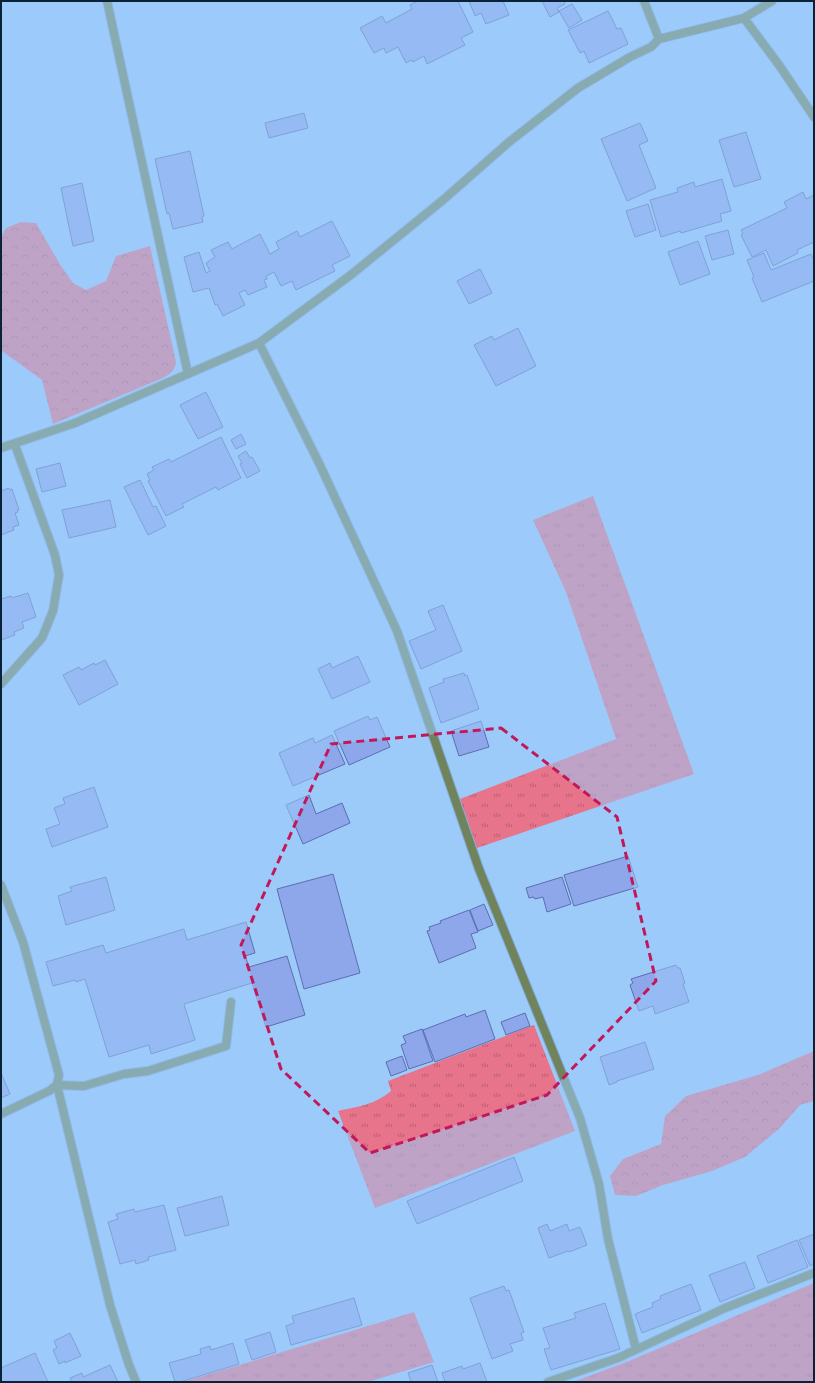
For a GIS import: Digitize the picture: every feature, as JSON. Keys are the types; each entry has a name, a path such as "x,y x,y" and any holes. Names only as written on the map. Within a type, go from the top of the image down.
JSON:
{"street":[{"path":"107,1 188,374"},
{"path":"644,1 659,39"},
{"path":"1,448 75,423 259,343 352,274 443,200 509,142 578,88 630,57 651,47 659,39 744,18 772,1"},
{"path":"744,18 779,65 814,118"},
{"path":"259,343 319,463 397,630 479,869 580,1118 599,1184 608,1239 636,1349"},
{"path":"1,684 42,638 53,610 60,575 55,555 14,444"},
{"path":"1,885 23,942 59,1075 57,1085 110,1305 136,1382"},
{"path":"1,1114 49,1091 57,1085 84,1086 124,1074 148,1071 226,1046 231,1002"},
{"path":"548,1382 618,1358 725,1308 814,1273"}],"highlighted area":[{"path":"501,728 617,817 656,981 547,1095 370,1153 281,1069 241,945 331,744"}],"green space":[{"path":"21,222 36,223 61,266 73,283 86,290 106,281 116,256 150,246 176,362 175,368 172,372 163,378 53,424 42,380 2,351 1,346 1,237 6,228"},
{"path":"593,496 694,774 477,848 460,799 616,739 566,592 533,520"},
{"path":"534,1025 575,1131 375,1208 338,1111 373,1102 385,1096 391,1091 388,1081"},
{"path":"814,1051 814,1101 800,1105 780,1128 745,1157 712,1171 663,1185 636,1196 615,1195 610,1176 623,1159 661,1144 665,1116 686,1096 758,1075"},
{"path":"814,1283 814,1382 573,1382 629,1361"},
{"path":"414,1312 434,1362 368,1382 183,1382"}],"building":[{"path":"418,1 458,1 473,32 461,38 465,45 427,64 424,56 413,62 412,60 406,63 398,47 386,53 384,48 374,53 360,28 382,16 386,23 412,9 410,5"},
{"path":"469,1 503,1 509,15 486,24 481,13 475,16"},
{"path":"542,1 564,1 565,4 557,8 559,12 550,17"},
{"path":"572,4 582,20 569,28 559,11"},
{"path":"608,11 617,29 621,28 628,44 589,63 584,51 580,53 568,30"},
{"path":"304,113 308,128 269,138 265,123"},
{"path":"640,123 648,141 639,145 656,188 627,201 601,139"},
{"path":"746,132 761,179 734,187 719,140"},
{"path":"190,151 204,216 202,217 203,222 173,229 169,213 167,214 155,159"},
{"path":"722,179 731,211 720,214 722,221 681,233 680,231 661,237 650,200 678,192 677,188 694,182 695,187"},
{"path":"82,183 94,241 73,246 61,188"},
{"path":"803,192 806,199 814,195 814,242 797,250 798,253 773,266 766,250 752,257 741,235 743,234 741,230 787,208 784,202"},
{"path":"648,204 656,230 635,237 626,211"},
{"path":"332,221 350,256 332,265 335,271 296,290 292,281 281,286 274,272 266,276 267,279 264,280 267,287 248,295 245,290 239,293 245,305 223,316 217,304 215,305 209,288 193,292 184,257 199,252 206,273 210,271 206,263 215,257 211,250 228,242 232,249 260,234 270,254 279,249 276,242 297,231 300,237"},
{"path":"728,230 734,254 712,260 705,236"},
{"path":"698,241 710,274 680,285 668,252"},
{"path":"764,253 771,270 811,254 814,260 814,281 762,302 752,278 754,277 747,260"},
{"path":"480,269 492,293 469,304 457,281"},
{"path":"518,328 536,366 496,386 474,345 492,336 494,340"},
{"path":"206,392 223,427 198,439 180,405"},
{"path":"241,434 246,444 236,449 231,440"},
{"path":"221,437 241,478 218,490 216,487 182,504 184,507 166,516 148,481 150,480 147,474 154,470 152,467 169,459 171,462"},
{"path":"246,451 250,458 252,457 260,471 247,478 238,456"},
{"path":"60,463 66,486 42,492 36,469"},
{"path":"140,480 153,507 156,506 166,526 148,535 124,487"},
{"path":"9,488 10,490 12,489 19,510 15,513 19,525 13,527 14,530 1,535 1,491"},
{"path":"110,500 116,527 69,538 62,510"},
{"path":"28,593 36,617 22,622 24,628 14,632 15,635 1,640 1,599 11,596 12,598"},
{"path":"443,605 462,651 421,669 409,641 436,630 428,611"},
{"path":"358,656 370,682 332,699 318,669 330,663 332,668"},
{"path":"105,660 118,684 79,705 63,675 79,667 81,670 94,663 95,665"},
{"path":"464,673 465,676 467,675 479,709 441,723 429,688 444,682 443,679"},
{"path":"368,716 370,720 377,717 390,747 349,765 334,731"},
{"path":"481,721 489,747 459,756 451,731"},
{"path":"332,735 345,764 293,786 279,753 313,738 315,743"},
{"path":"94,787 108,827 52,847 46,829 60,824 54,808 65,804 63,798"},
{"path":"309,795 316,814 342,803 350,823 303,844 286,805"},
{"path":"628,856 638,887 574,906 564,875"},
{"path":"333,874 360,973 304,989 277,889"},
{"path":"106,877 115,910 66,925 58,896 72,891 70,887"},
{"path":"562,877 571,904 547,912 543,897 535,899 534,897 529,898 526,888"},
{"path":"484,904 493,925 478,931 470,910"},
{"path":"469,910 478,932 471,934 476,948 439,963 427,931 430,930 429,927 441,923 440,921"},
{"path":"246,922 255,953 245,956 249,967 287,956 305,1015 266,1027 252,983 184,1004 195,1040 151,1054 149,1045 109,1057 85,979 53,986 46,962 103,945 106,953 184,929 187,940"},
{"path":"676,965 680,968 689,1002 655,1014 653,1006 639,1011 630,985 633,983 631,979"},
{"path":"485,1010 495,1039 435,1062 423,1030 465,1014 466,1017"},
{"path":"525,1013 530,1026 506,1035 501,1022"},
{"path":"422,1029 433,1061 409,1069 401,1045 406,1043 403,1036"},
{"path":"645,1042 654,1069 609,1085 600,1057"},
{"path":"402,1056 407,1070 391,1076 386,1062"},
{"path":"1,1073 10,1094 1,1098"},
{"path":"514,1157 523,1181 417,1224 407,1201"},
{"path":"222,1196 229,1225 185,1236 177,1208"},
{"path":"164,1205 176,1250 148,1257 149,1260 136,1264 135,1260 120,1264 108,1222 118,1219 116,1214 134,1209 135,1212"},
{"path":"547,1224 550,1231 567,1224 569,1231 580,1227 587,1245 549,1258 538,1228"},
{"path":"814,1234 814,1264 810,1266 799,1240"},
{"path":"797,1240 808,1267 768,1283 757,1256"},
{"path":"745,1262 755,1288 720,1302 709,1275"},
{"path":"691,1284 701,1310 642,1333 635,1314 653,1307 652,1303 661,1299 660,1296"},
{"path":"504,1286 506,1291 509,1290 524,1332 521,1333 523,1340 510,1344 513,1351 492,1359 470,1298"},
{"path":"354,1298 362,1325 291,1345 286,1326 294,1323 292,1316"},
{"path":"605,1303 620,1349 551,1370 544,1349 550,1348 543,1328 576,1318 574,1313"},
{"path":"270,1332 276,1352 252,1360 245,1340"},
{"path":"70,1333 81,1356 59,1364 53,1350 57,1348 54,1341"},
{"path":"233,1343 239,1364 180,1382 175,1382 169,1363 201,1354 200,1349 210,1346 211,1350"},
{"path":"35,1353 48,1382 1,1382 1,1368"},
{"path":"480,1363 487,1382 445,1382 442,1373 462,1366 463,1369"},
{"path":"110,1365 118,1382 72,1382 70,1378 82,1373 83,1377"},
{"path":"432,1365 438,1382 411,1382 408,1373"}]}
